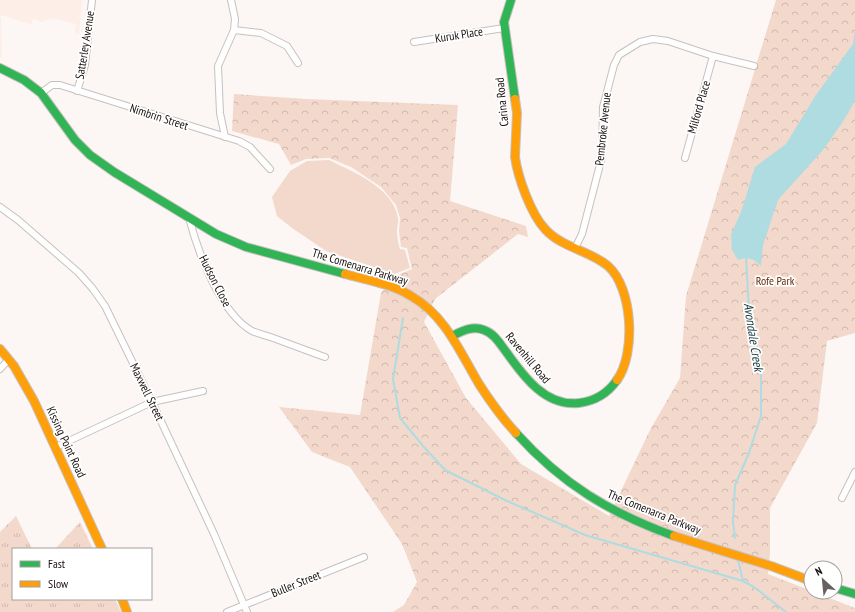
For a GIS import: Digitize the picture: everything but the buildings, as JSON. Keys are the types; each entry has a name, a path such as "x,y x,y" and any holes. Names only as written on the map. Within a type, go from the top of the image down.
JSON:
{"main road":[{"name":"Carina Road","path":"511,0 504,22 504,28 517,113 514,157 522,181 540,222"},
{"name":"The Comenarra Parkway","path":"0,68 20,77 41,93 75,140 90,155 114,172 216,234 246,247 382,284 407,293 419,300 434,312 452,336 489,399 527,445 575,488 597,502 633,519 678,537 803,577"},
{"name":"Ravenhill Road","path":"452,336 465,329 471,328 478,328 489,332 495,337 539,391 549,398 559,401 582,403 592,400 602,395 618,380 624,369 628,352 629,335 627,305 620,283 603,262 554,237 540,222"},
{"name":"Kissing Point Road","path":"0,349 9,359 34,401 102,548"},
{"path":"843,590 855,594"},
{"path":"122,600 127,612"}],"street":[{"name":"Satterley Avenue","path":"77,91 84,65 92,0"},
{"path":"225,137 220,114 218,66 234,30 235,19 231,0"},
{"name":"Kuruk Place","path":"414,42 504,28"},
{"path":"234,30 261,33 281,42 287,46 298,63"},
{"name":"Pembroke Avenue","path":"575,248 582,234 602,157 603,108 614,65 619,55 640,42 653,40 668,41 713,56 754,66"},
{"name":"Milford Place","path":"686,158 689,141 713,56"},
{"name":"Nimbrin Street","path":"41,93 48,86 56,84 239,141 250,147 270,169"},
{"name":"Maxwell Street","path":"1,209 18,220 79,273 105,306 214,534 247,612"},
{"name":"Hudson Close","path":"189,218 194,238 216,289 230,312 241,323 253,331 325,357"},
{"path":"0,369 9,359"},
{"path":"56,447 152,402 202,391"},
{"path":"842,498 855,472"},
{"name":"Buller Street","path":"228,612 364,557"}],"shaded area":[{"path":"0,0 82,0 79,34 75,33 76,24 53,18 41,22 33,19 32,25 1,15 2,58 0,57"}],"green space":[{"name":"Rofe Park","path":"776,0 855,0 855,333 827,341 817,423 770,508 770,554 768,574 803,588 803,600 835,600 855,608 855,612 393,612 404,605 417,582 402,544 350,467 312,452 279,407 360,415 381,293 393,277 412,269 407,248 401,247 399,232 400,218 396,205 381,187 351,167 329,158 306,159 291,165 279,144 232,131 234,94 306,99 458,105 450,201 526,226 528,237 518,234 435,299 424,322 466,398 521,464 609,516 650,430 680,378 686,296"},
{"path":"329,160 371,182 380,189 395,207 398,218 397,232 399,247 400,249 405,250 410,268 392,275 383,270 326,251 277,216 272,197 290,171 307,161"},
{"path":"16,516 32,548 12,548 12,600 115,600 121,612 0,612 0,532"},
{"path":"80,522 93,548 56,548"}],"water":[{"path":"855,29 855,101 823,150 778,200 763,245 761,266 751,259 745,258 738,260 732,250 731,235 742,209 755,167 786,144 816,95 853,44"}],"waterway":[{"name":"Avondale Creek","path":"735,538 733,522 735,485 749,453 761,416 761,368 749,312 746,257"},
{"path":"403,318 393,379 400,418 445,470 505,500 585,535 743,581"},
{"name":"Avondale Creek","path":"738,560 743,581 754,587 786,612"}],"traffic: fast":[{"path":"511,0 504,22 515,99"},
{"path":"0,68 24,80 41,93 75,140 90,155 114,172 216,234 246,247 345,274"},
{"path":"452,336 472,328 488,332 497,340 521,372 537,388 546,395 567,403 585,402 601,396 617,380"},
{"path":"516,433 551,467 588,495 608,507 674,536"},
{"path":"843,590 855,594"}],"traffic: slow":[{"path":"515,99 517,113 515,157 522,185 535,214 545,229 559,241 593,256 608,266 616,276 623,289 627,305 629,338 623,369 617,380"},
{"path":"345,274 396,288 423,304 433,313 451,335 487,397 516,433"},
{"path":"0,349 14,366 34,401 102,548"},
{"path":"674,536 771,566 803,578"},
{"path":"122,600 127,612"}]}
